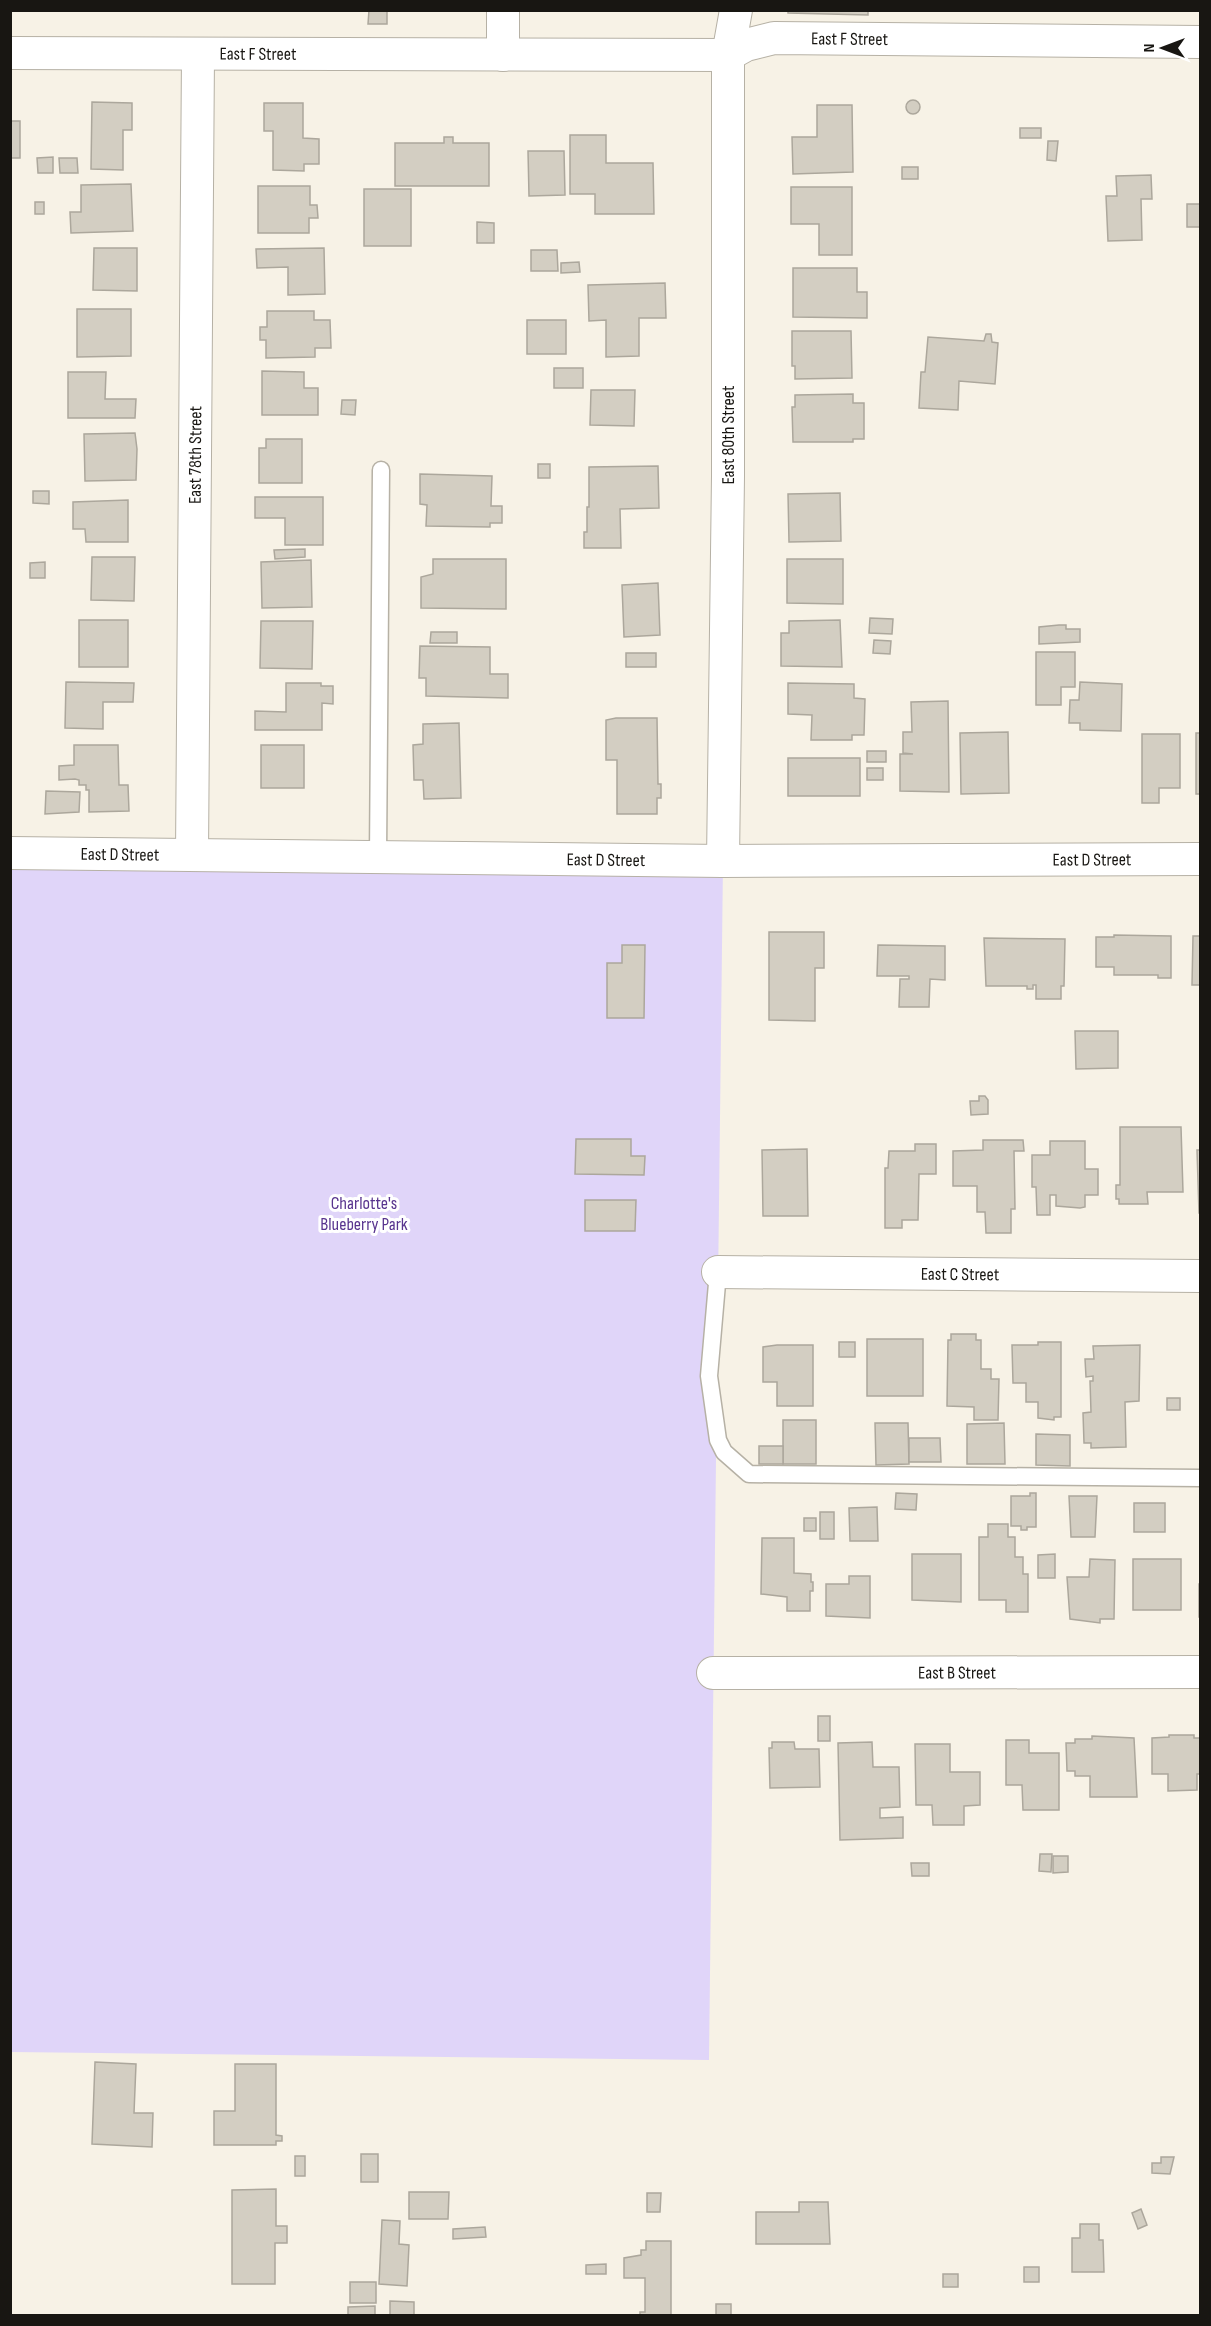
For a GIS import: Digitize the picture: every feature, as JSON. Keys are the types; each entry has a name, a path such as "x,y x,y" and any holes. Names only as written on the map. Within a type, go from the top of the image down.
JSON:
{"street":[{"path":"503,10 503,55"},
{"name":"East 80th Street","path":"723,861 728,476 728,55 736,10"},
{"name":"East F Street","path":"10,53 728,55 746,45 774,38 1200,42"},
{"name":"East 78th Street","path":"192,855 198,55"},
{"name":"East D Street","path":"10,853 723,861 1200,859"},
{"name":"East C Street","path":"718,1272 1200,1276"},
{"name":"East B Street","path":"713,1673 1200,1672"}],"lane":[{"path":"378,857 381,470"},
{"path":"718,1272 709,1376 718,1440 724,1452 749,1474 1200,1478"}],"green space":[{"name":"Charlotte's Blueberry Park","path":"11,853 723,861 709,2060 11,2052"}],"building":[{"path":"369,10 387,10 387,24 368,24"},
{"path":"788,10 868,10 868,15 788,13"},
{"path":"910,100 916,100 920,107 916,114 910,114 906,110 906,104"},
{"path":"92,102 132,103 132,130 123,130 123,170 91,169"},
{"path":"264,103 303,103 303,138 319,139 319,164 304,164 304,171 273,170 273,131 264,131"},
{"path":"817,105 852,105 853,172 793,174 792,137 817,137"},
{"path":"10,121 20,121 20,158 10,158"},
{"path":"1020,128 1041,128 1041,138 1020,138"},
{"path":"570,135 606,135 606,163 653,163 654,214 595,214 595,194 570,194"},
{"path":"444,137 453,137 453,143 489,143 489,186 395,186 395,143 444,143"},
{"path":"1048,141 1058,141 1056,161 1047,160"},
{"path":"528,151 564,151 565,195 529,196"},
{"path":"53,157 53,173 38,173 37,158"},
{"path":"59,158 77,158 78,173 60,173"},
{"path":"902,167 918,167 918,179 902,179"},
{"path":"1151,175 1152,199 1141,199 1142,240 1108,241 1106,196 1117,196 1116,176"},
{"path":"131,184 133,231 71,233 70,212 81,212 81,185"},
{"path":"258,186 310,186 310,205 317,205 318,218 309,218 309,233 258,233"},
{"path":"791,187 852,187 852,255 819,255 819,224 791,224"},
{"path":"364,189 411,189 411,246 364,246"},
{"path":"35,202 44,202 44,214 35,214"},
{"path":"1187,204 1200,204 1200,227 1187,227"},
{"path":"477,222 494,223 494,243 477,243"},
{"path":"94,248 137,248 137,291 93,290"},
{"path":"324,248 325,294 288,295 288,267 257,268 256,249"},
{"path":"531,250 557,250 558,271 531,271"},
{"path":"579,262 580,272 561,273 561,263"},
{"path":"793,268 857,268 857,292 867,292 867,318 793,317"},
{"path":"665,283 666,318 639,318 639,356 606,357 606,320 589,321 588,285"},
{"path":"77,309 131,309 131,356 77,357"},
{"path":"267,311 314,311 314,320 330,320 331,348 315,348 315,357 266,358 266,340 260,340 260,327 267,327"},
{"path":"527,320 566,320 566,354 527,354"},
{"path":"792,331 851,331 852,378 795,379 795,366 792,366"},
{"path":"986,334 991,334 992,342 998,343 995,384 959,381 958,410 919,408 921,372 925,372 928,337 984,341"},
{"path":"554,368 583,368 583,388 554,388"},
{"path":"262,371 304,372 304,388 318,388 318,415 262,415"},
{"path":"68,372 106,372 105,399 136,399 135,418 68,418"},
{"path":"591,390 635,390 634,426 590,425"},
{"path":"853,394 853,403 864,403 864,439 853,439 853,442 793,442 792,407 795,407 795,395"},
{"path":"342,400 356,400 355,415 341,414"},
{"path":"135,433 136,480 85,481 84,434"},
{"path":"266,439 302,439 302,483 259,483 259,448 266,448"},
{"path":"538,464 550,464 550,478 538,478"},
{"path":"658,466 659,508 620,509 621,548 584,548 584,532 587,532 587,507 589,507 589,467"},
{"path":"420,474 492,476 491,506 502,506 502,523 490,523 490,527 426,526 427,505 420,504"},
{"path":"33,491 49,491 49,504 33,503"},
{"path":"840,493 841,541 789,542 788,494"},
{"path":"255,497 323,497 323,545 285,545 285,518 255,518"},
{"path":"128,500 128,542 86,542 85,529 73,529 73,502"},
{"path":"305,549 305,557 275,559 274,550"},
{"path":"92,557 135,557 134,601 91,600"},
{"path":"433,559 506,559 506,609 421,608 421,577 433,574"},
{"path":"787,559 843,559 843,604 787,603"},
{"path":"311,560 312,607 262,608 261,562"},
{"path":"45,562 45,578 30,578 30,563"},
{"path":"658,583 660,635 624,637 622,585"},
{"path":"870,618 893,619 892,634 869,633"},
{"path":"79,620 128,620 128,667 79,667"},
{"path":"840,620 842,667 781,666 781,633 789,633 789,621"},
{"path":"261,621 313,621 312,669 260,668"},
{"path":"1066,625 1066,629 1080,629 1080,642 1039,644 1039,627"},
{"path":"431,632 457,632 457,643 430,643"},
{"path":"874,640 891,641 890,654 873,653"},
{"path":"420,646 490,647 490,674 508,674 508,698 426,696 426,678 419,678"},
{"path":"1036,652 1075,652 1075,687 1061,687 1061,705 1036,705"},
{"path":"626,653 656,653 656,667 626,667"},
{"path":"66,682 134,683 133,702 103,702 103,729 65,728"},
{"path":"1080,682 1122,684 1121,731 1080,730 1080,723 1069,723 1070,700 1079,700"},
{"path":"286,683 321,683 321,686 333,686 333,704 322,703 322,730 255,730 255,711 286,712"},
{"path":"788,683 854,684 854,698 865,699 864,735 852,735 852,740 811,740 812,715 788,714"},
{"path":"948,701 949,792 900,791 900,754 913,754 903,753 903,732 912,732 911,702"},
{"path":"657,718 658,784 661,784 661,798 657,798 657,814 617,814 617,760 606,760 606,720"},
{"path":"459,723 461,798 424,799 423,780 414,780 413,745 423,744 423,724"},
{"path":"1008,732 1009,793 961,794 960,733"},
{"path":"1196,733 1200,733 1200,794 1196,794"},
{"path":"1142,734 1180,734 1180,788 1159,788 1159,803 1142,803"},
{"path":"74,745 118,745 119,785 128,785 129,811 89,812 89,790 86,790 86,785 79,785 79,780 75,779 59,780 59,766 74,765"},
{"path":"261,745 304,745 304,788 261,788"},
{"path":"867,751 886,751 886,762 867,762"},
{"path":"788,758 860,758 860,796 788,796"},
{"path":"867,768 883,768 883,780 867,780"},
{"path":"46,791 80,792 79,812 45,814"},
{"path":"769,932 824,932 824,968 815,968 815,1021 769,1020"},
{"path":"1114,935 1171,936 1171,978 1158,978 1158,975 1114,975 1114,967 1096,967 1096,937 1114,937"},
{"path":"1193,936 1200,936 1200,985 1192,985"},
{"path":"984,938 1065,939 1064,986 1061,986 1061,999 1036,999 1036,985 1033,985 1033,989 1027,989 1027,986 986,986"},
{"path":"622,945 645,945 644,1018 607,1018 607,963 622,963"},
{"path":"878,945 945,946 945,980 930,979 929,1007 899,1007 900,979 909,979 909,976 877,976"},
{"path":"1075,1031 1118,1031 1118,1068 1076,1069"},
{"path":"979,1096 985,1096 988,1100 988,1114 971,1115 970,1101 979,1101"},
{"path":"1120,1127 1181,1127 1183,1192 1147,1192 1148,1204 1119,1204 1119,1199 1116,1199 1116,1185 1120,1185"},
{"path":"576,1139 631,1139 631,1156 645,1156 644,1175 575,1174"},
{"path":"983,1140 1023,1140 1024,1151 1014,1151 1015,1209 1011,1209 1011,1233 986,1233 985,1212 977,1212 977,1186 953,1186 953,1151 983,1150"},
{"path":"1050,1141 1085,1141 1085,1169 1098,1169 1098,1195 1085,1195 1085,1207 1080,1208 1056,1206 1056,1195 1050,1195 1050,1215 1037,1215 1036,1187 1032,1187 1032,1155 1050,1155"},
{"path":"915,1144 936,1144 936,1174 919,1174 918,1220 902,1220 902,1228 885,1228 885,1168 888,1168 889,1151 915,1151"},
{"path":"807,1149 808,1216 763,1216 762,1150"},
{"path":"1197,1150 1200,1150 1200,1213 1199,1213"},
{"path":"585,1200 636,1200 635,1231 585,1231"},
{"path":"951,1334 976,1334 976,1340 981,1340 981,1369 991,1369 991,1379 999,1379 998,1420 974,1420 974,1407 947,1406 948,1340 951,1340"},
{"path":"867,1339 923,1339 923,1396 867,1396"},
{"path":"839,1342 855,1342 855,1357 839,1357"},
{"path":"1038,1342 1061,1342 1061,1417 1054,1417 1054,1420 1038,1418 1038,1402 1026,1402 1026,1383 1013,1383 1012,1345 1038,1345"},
{"path":"813,1345 813,1406 777,1406 777,1382 763,1382 763,1347"},
{"path":"1140,1345 1139,1401 1125,1402 1126,1447 1091,1448 1091,1443 1084,1443 1083,1413 1091,1412 1090,1381 1093,1381 1093,1376 1086,1377 1085,1359 1094,1359 1093,1346"},
{"path":"1167,1398 1180,1398 1180,1410 1167,1410"},
{"path":"783,1420 816,1420 816,1464 783,1464"},
{"path":"875,1423 908,1423 909,1464 876,1465"},
{"path":"1004,1423 1005,1464 967,1464 967,1424"},
{"path":"1036,1434 1070,1435 1070,1466 1036,1465"},
{"path":"909,1438 940,1438 941,1462 909,1462"},
{"path":"759,1446 783,1446 783,1464 759,1464"},
{"path":"896,1493 917,1494 916,1510 895,1509"},
{"path":"1030,1493 1036,1493 1036,1527 1021,1530 1021,1526 1011,1526 1011,1496 1030,1496"},
{"path":"1069,1496 1097,1496 1095,1537 1071,1537"},
{"path":"1134,1503 1165,1503 1165,1532 1134,1532"},
{"path":"877,1507 878,1541 850,1541 849,1508"},
{"path":"820,1512 834,1512 834,1539 820,1539"},
{"path":"804,1518 816,1518 816,1531 804,1531"},
{"path":"988,1524 1008,1524 1008,1537 1015,1537 1015,1557 1023,1557 1023,1574 1028,1574 1028,1612 1006,1612 1006,1600 979,1600 979,1537 988,1537"},
{"path":"762,1538 794,1538 794,1573 811,1574 811,1582 813,1582 813,1591 810,1591 810,1611 787,1611 787,1597 761,1594"},
{"path":"912,1554 961,1554 961,1602 912,1600"},
{"path":"1055,1554 1055,1578 1038,1578 1038,1555"},
{"path":"1090,1559 1115,1560 1114,1619 1100,1619 1100,1623 1070,1619 1067,1577 1089,1577"},
{"path":"1133,1559 1181,1559 1181,1610 1133,1610"},
{"path":"849,1576 870,1576 870,1618 826,1616 826,1584 849,1584"},
{"path":"1200,1584 1200,1617 1199,1617"},
{"path":"818,1716 830,1716 830,1741 818,1741"},
{"path":"1169,1735 1194,1735 1194,1738 1200,1738 1200,1774 1197,1774 1197,1790 1168,1791 1168,1774 1152,1774 1152,1738 1169,1737"},
{"path":"1092,1736 1134,1738 1137,1797 1090,1797 1090,1776 1075,1776 1075,1771 1067,1771 1066,1743 1075,1743 1075,1739 1092,1739"},
{"path":"1006,1740 1029,1740 1029,1753 1059,1753 1059,1810 1023,1810 1022,1785 1006,1785"},
{"path":"772,1742 794,1742 795,1749 819,1749 820,1787 770,1788 769,1748 772,1748"},
{"path":"872,1742 873,1767 899,1767 900,1807 880,1808 880,1818 903,1817 903,1838 840,1840 838,1743"},
{"path":"915,1744 950,1744 950,1772 980,1772 980,1805 964,1806 964,1825 933,1825 932,1805 916,1805"},
{"path":"1040,1854 1052,1854 1051,1872 1039,1871"},
{"path":"1053,1856 1068,1856 1068,1872 1053,1873"},
{"path":"911,1863 929,1863 929,1876 912,1876"},
{"path":"95,2062 136,2064 134,2113 153,2113 152,2147 92,2144"},
{"path":"235,2064 276,2064 276,2135 282,2136 282,2141 276,2141 276,2145 214,2145 214,2111 235,2111"},
{"path":"361,2154 378,2154 378,2182 361,2182"},
{"path":"295,2156 305,2156 305,2176 295,2176"},
{"path":"1161,2157 1174,2157 1170,2174 1152,2173 1152,2163 1161,2163"},
{"path":"276,2189 276,2226 287,2226 287,2243 275,2243 275,2284 232,2284 232,2190"},
{"path":"409,2192 449,2192 448,2219 409,2219"},
{"path":"647,2193 661,2193 660,2212 647,2212"},
{"path":"799,2202 828,2202 830,2244 756,2244 756,2212 799,2212"},
{"path":"1141,2209 1147,2225 1138,2229 1132,2213"},
{"path":"382,2220 400,2221 399,2244 409,2245 407,2286 379,2284"},
{"path":"1080,2224 1099,2224 1099,2240 1103,2240 1104,2272 1072,2272 1072,2238 1080,2238"},
{"path":"485,2227 486,2237 453,2239 453,2229"},
{"path":"646,2241 671,2241 671,2316 640,2316 640,2312 645,2312 645,2278 624,2278 624,2258 641,2255 641,2250 646,2250"},
{"path":"606,2264 606,2274 586,2274 586,2265"},
{"path":"1024,2267 1039,2267 1039,2282 1024,2282"},
{"path":"943,2274 958,2274 958,2287 943,2287"},
{"path":"350,2282 376,2282 376,2303 350,2303"},
{"path":"390,2301 414,2302 414,2316 390,2316"},
{"path":"716,2304 731,2304 731,2316 716,2316"},
{"path":"375,2306 375,2316 348,2316 348,2307"}]}
